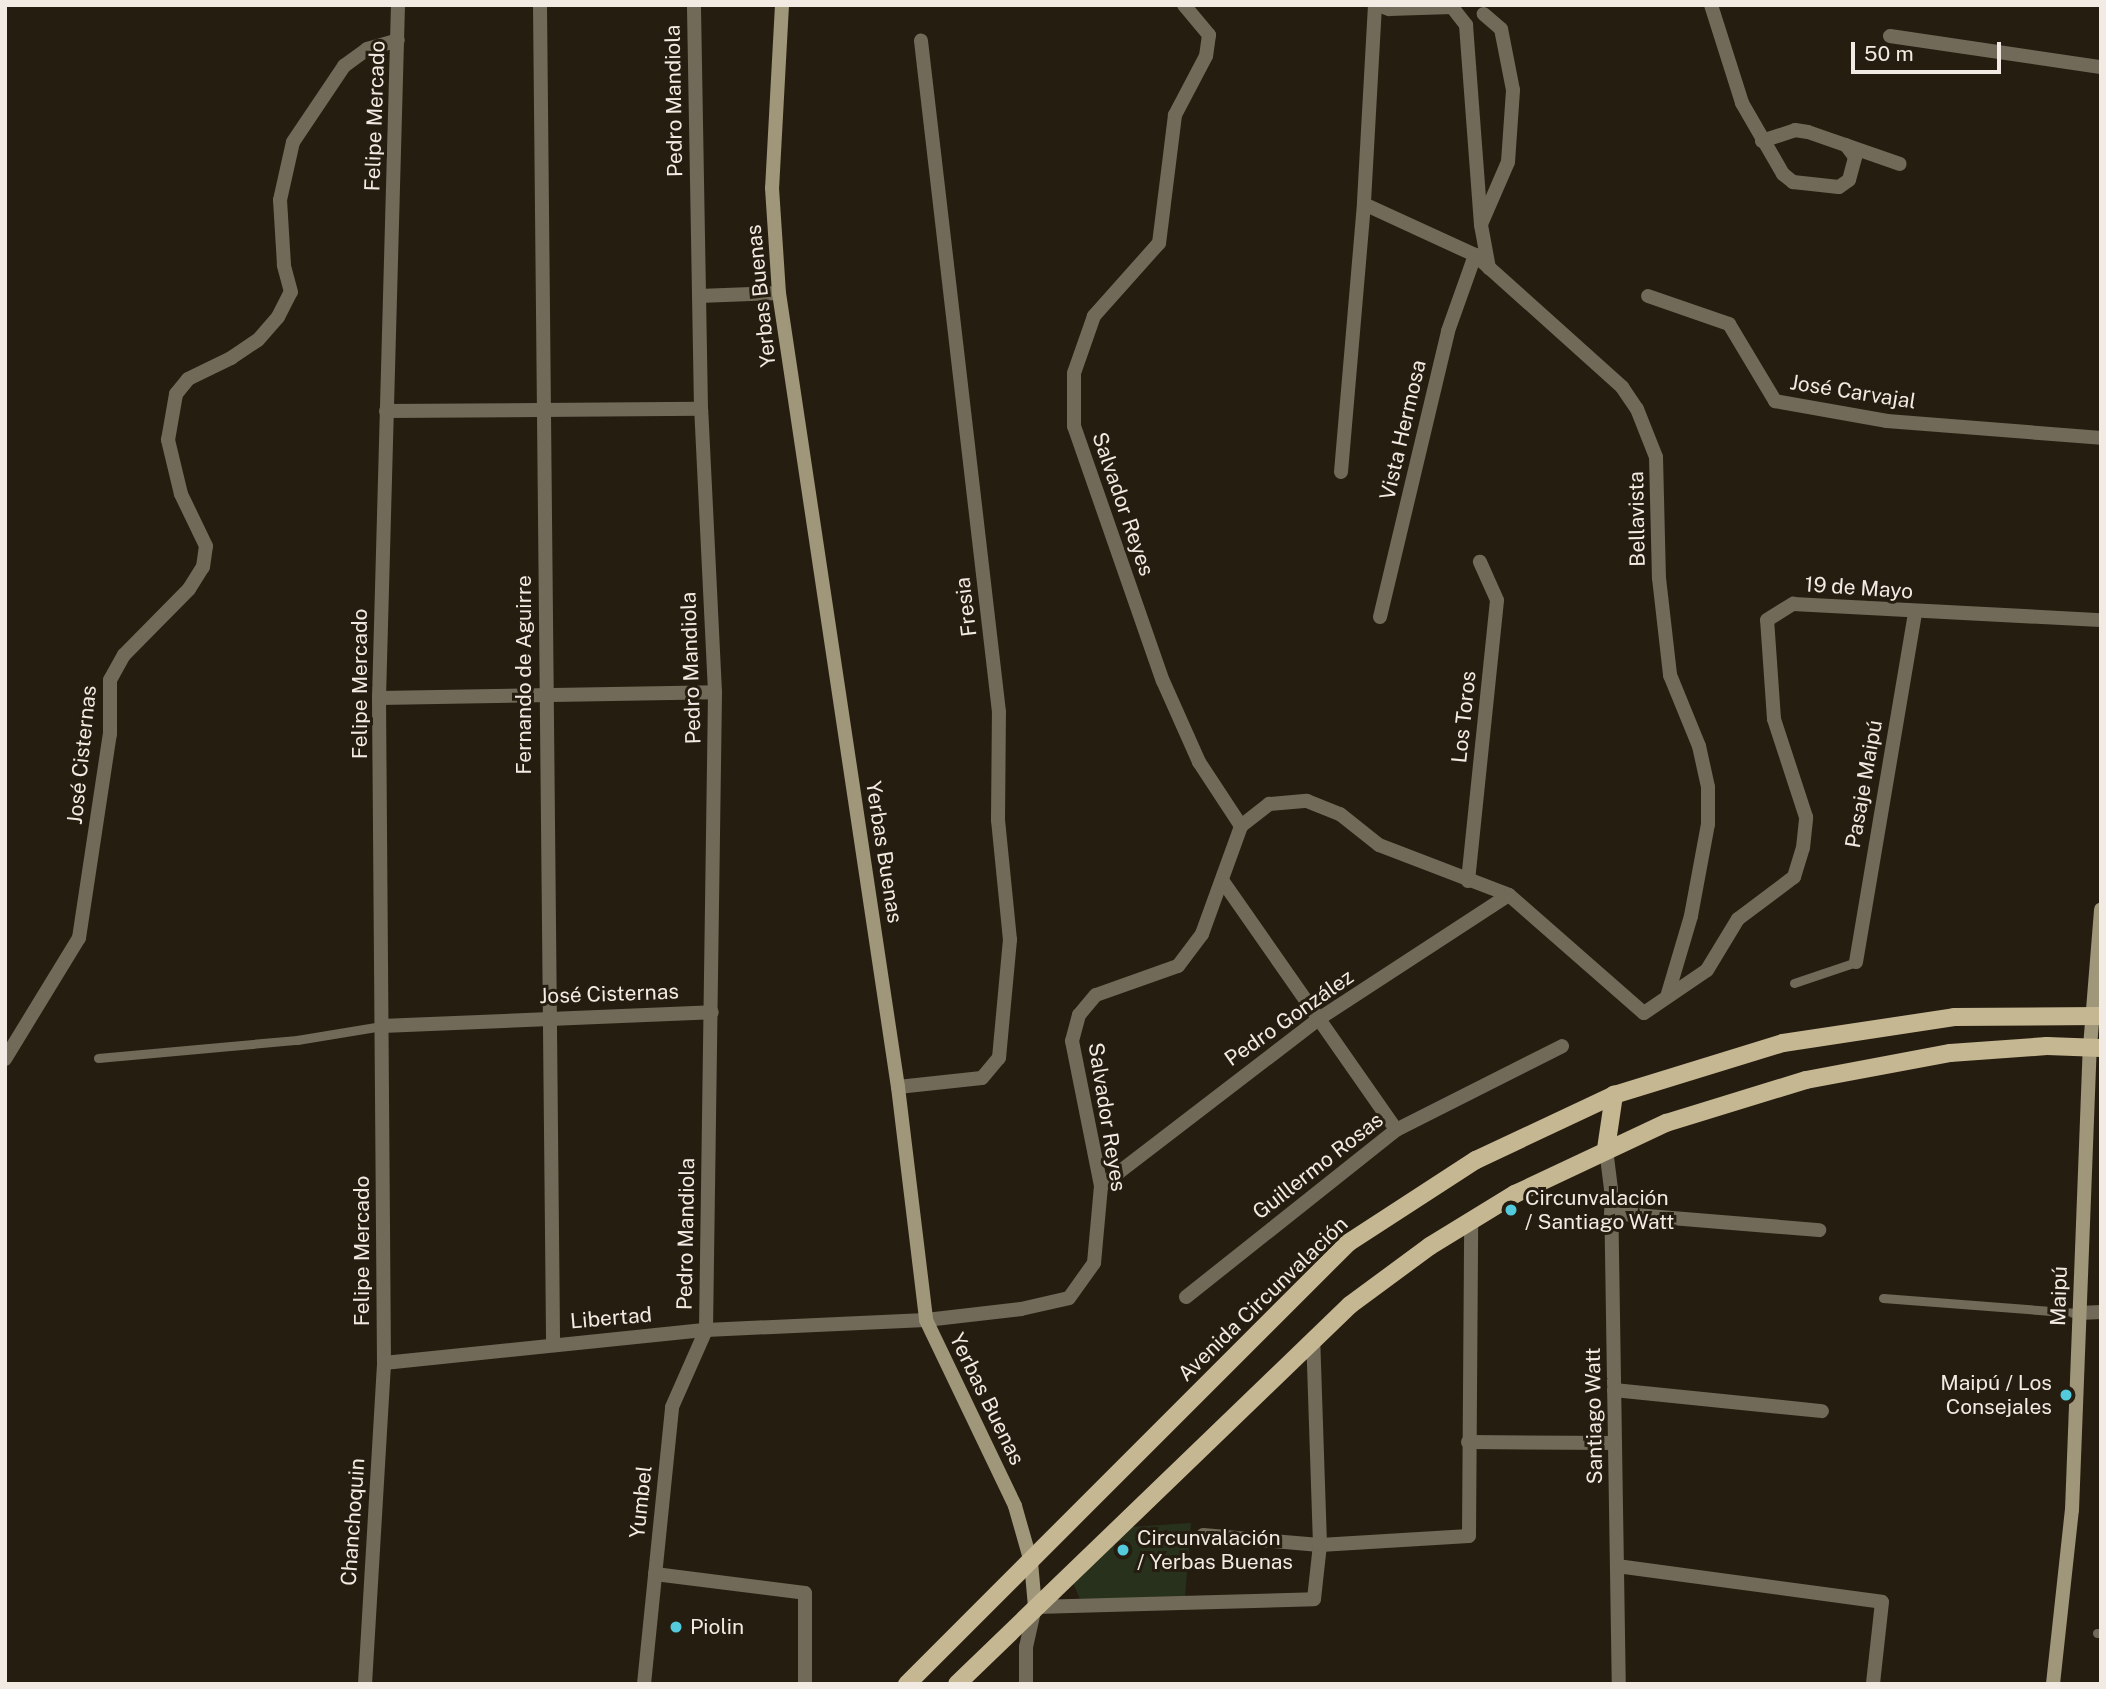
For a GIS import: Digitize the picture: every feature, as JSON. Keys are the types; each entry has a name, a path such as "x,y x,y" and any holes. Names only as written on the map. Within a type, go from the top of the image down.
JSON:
{"main road":[{"name":"Avenida Circunvalación","path":"906,1684 1348,1243 1476,1160 1614,1095 1727,1057 1839,1031 1954,1017 2097,1016"},
{"path":"957,1684 1313,1338 1389,1275 1471,1220 1606,1149 1712,1107 1853,1069 1986,1050 2096,1047"},
{"path":"1606,1149 1614,1095"}],"street":[{"name":"Felipe Mercado","path":"384,1363 379,698 398,5"},
{"name":"Fernando de Aguirre","path":"540,5 547,1016 553,1345"},
{"name":"Pedro Mandiola","path":"694,5 701,409 715,692 706,1330"},
{"name":"Yerbas Buenas","path":"782,5 772,188 779,293 898,1087 926,1320 1015,1506 1031,1562 1035,1607 1026,1647 1026,1684"},
{"name":"Salvador Reyes","path":"926,1320 1021,1309 1069,1298 1094,1263 1101,1186 1072,1041 1079,1015 1096,995 1178,965 1202,934 1224,883 1241,826 1199,762 1163,681 1074,426 1074,373 1094,316 1159,243 1175,115 1206,56 1209,35 1184,5"},
{"path":"1341,472 1364,204 1376,5 1390,9 1452,7 1466,24 1481,225 1489,268"},
{"path":"1711,5 1741,103 1762,141 1793,182 1839,187 1849,180 1854,157 1846,145"},
{"path":"1466,24 1485,10 1501,29 1513,90 1508,162 1481,225"},
{"path":"1890,36 2101,67"},
{"name":"José Cisternas","path":"5,1059 79,938 110,734 110,680 124,655 189,589 203,567 206,546 181,494 167,440 176,394 188,379 231,358 258,340 278,317 291,292 284,265 279,200 293,142 344,66 367,50 398,40"},
{"name":"Fresia","path":"898,1087 982,1078 999,1058 1010,940 998,820 999,712 921,41"},
{"path":"1762,141 1795,130 1900,164"},
{"name":"Bellavista","path":"1364,204 1475,255 1622,387 1637,409 1657,457 1659,578 1670,675 1699,746 1709,787 1708,824 1691,916 1667,999"},
{"name":"Vista Hermosa","path":"1380,617 1448,331 1475,255"},
{"path":"699,296 779,293"},
{"name":"José Carvajal","path":"1648,296 1728,324 1775,401 1887,421 2101,439"},
{"path":"386,411 701,409"},
{"name":"Los Toros","path":"1468,881 1497,600 1480,562"},
{"name":"19 de Mayo","path":"1667,999 1707,970 1738,919 1794,877 1803,848 1807,817 1773,719 1767,620 1793,604 2101,620"},
{"name":"Pasaje Maipú","path":"1856,962 1915,612"},
{"path":"379,698 715,692"},
{"path":"1241,826 1269,804 1307,801 1340,814 1379,845 1509,895 1636,1010 1653,1010 1667,999"},
{"path":"1224,883 1396,1130"},
{"name":"Pedro González","path":"1101,1186 1317,1020 1509,895"},
{"name":"Maipú","path":"2053,1684 2071,1510 2101,909"},
{"name":"José Cisternas","path":"382,1027 547,1016 712,1012"},
{"name":"Guillermo Rosas","path":"1186,1297 1396,1130 1562,1046"},
{"name":"Santiago Watt","path":"1606,1149 1611,1213 1619,1684"},
{"path":"1611,1213 1819,1230"},
{"path":"1203,1535 1320,1545 1469,1536 1471,1220"},
{"path":"2080,1312 2101,1312"},
{"name":"Libertad","path":"384,1363 706,1330 926,1320"},
{"name":"Yumbel","path":"644,1684 672,1407 706,1330"},
{"path":"1035,1607 1314,1599 1320,1545 1313,1338"},
{"name":"Chanchoquin","path":"365,1684 384,1363"},
{"path":"1614,1390 1822,1411"},
{"path":"1468,1442 1615,1443"},
{"path":"1618,1566 1882,1602 1873,1684"},
{"path":"655,1574 805,1593 805,1684"}],"lane":[{"path":"1794,983 1856,962"},
{"path":"98,1058 297,1040 382,1027"},
{"path":"1883,1298 2080,1312"}],"green space":[{"path":"1191,1523 1185,1597 1080,1599 1073,1583 1130,1527"}],"place":[{"name":"Circunvalación / Santiago Watt","path":"1511,1210"},
{"name":"Maipú / Los Consejales","path":"2066,1395"},
{"name":"Circunvalación / Yerbas Buenas","path":"1123,1550"},
{"name":"Piolin","path":"676,1627"}]}
